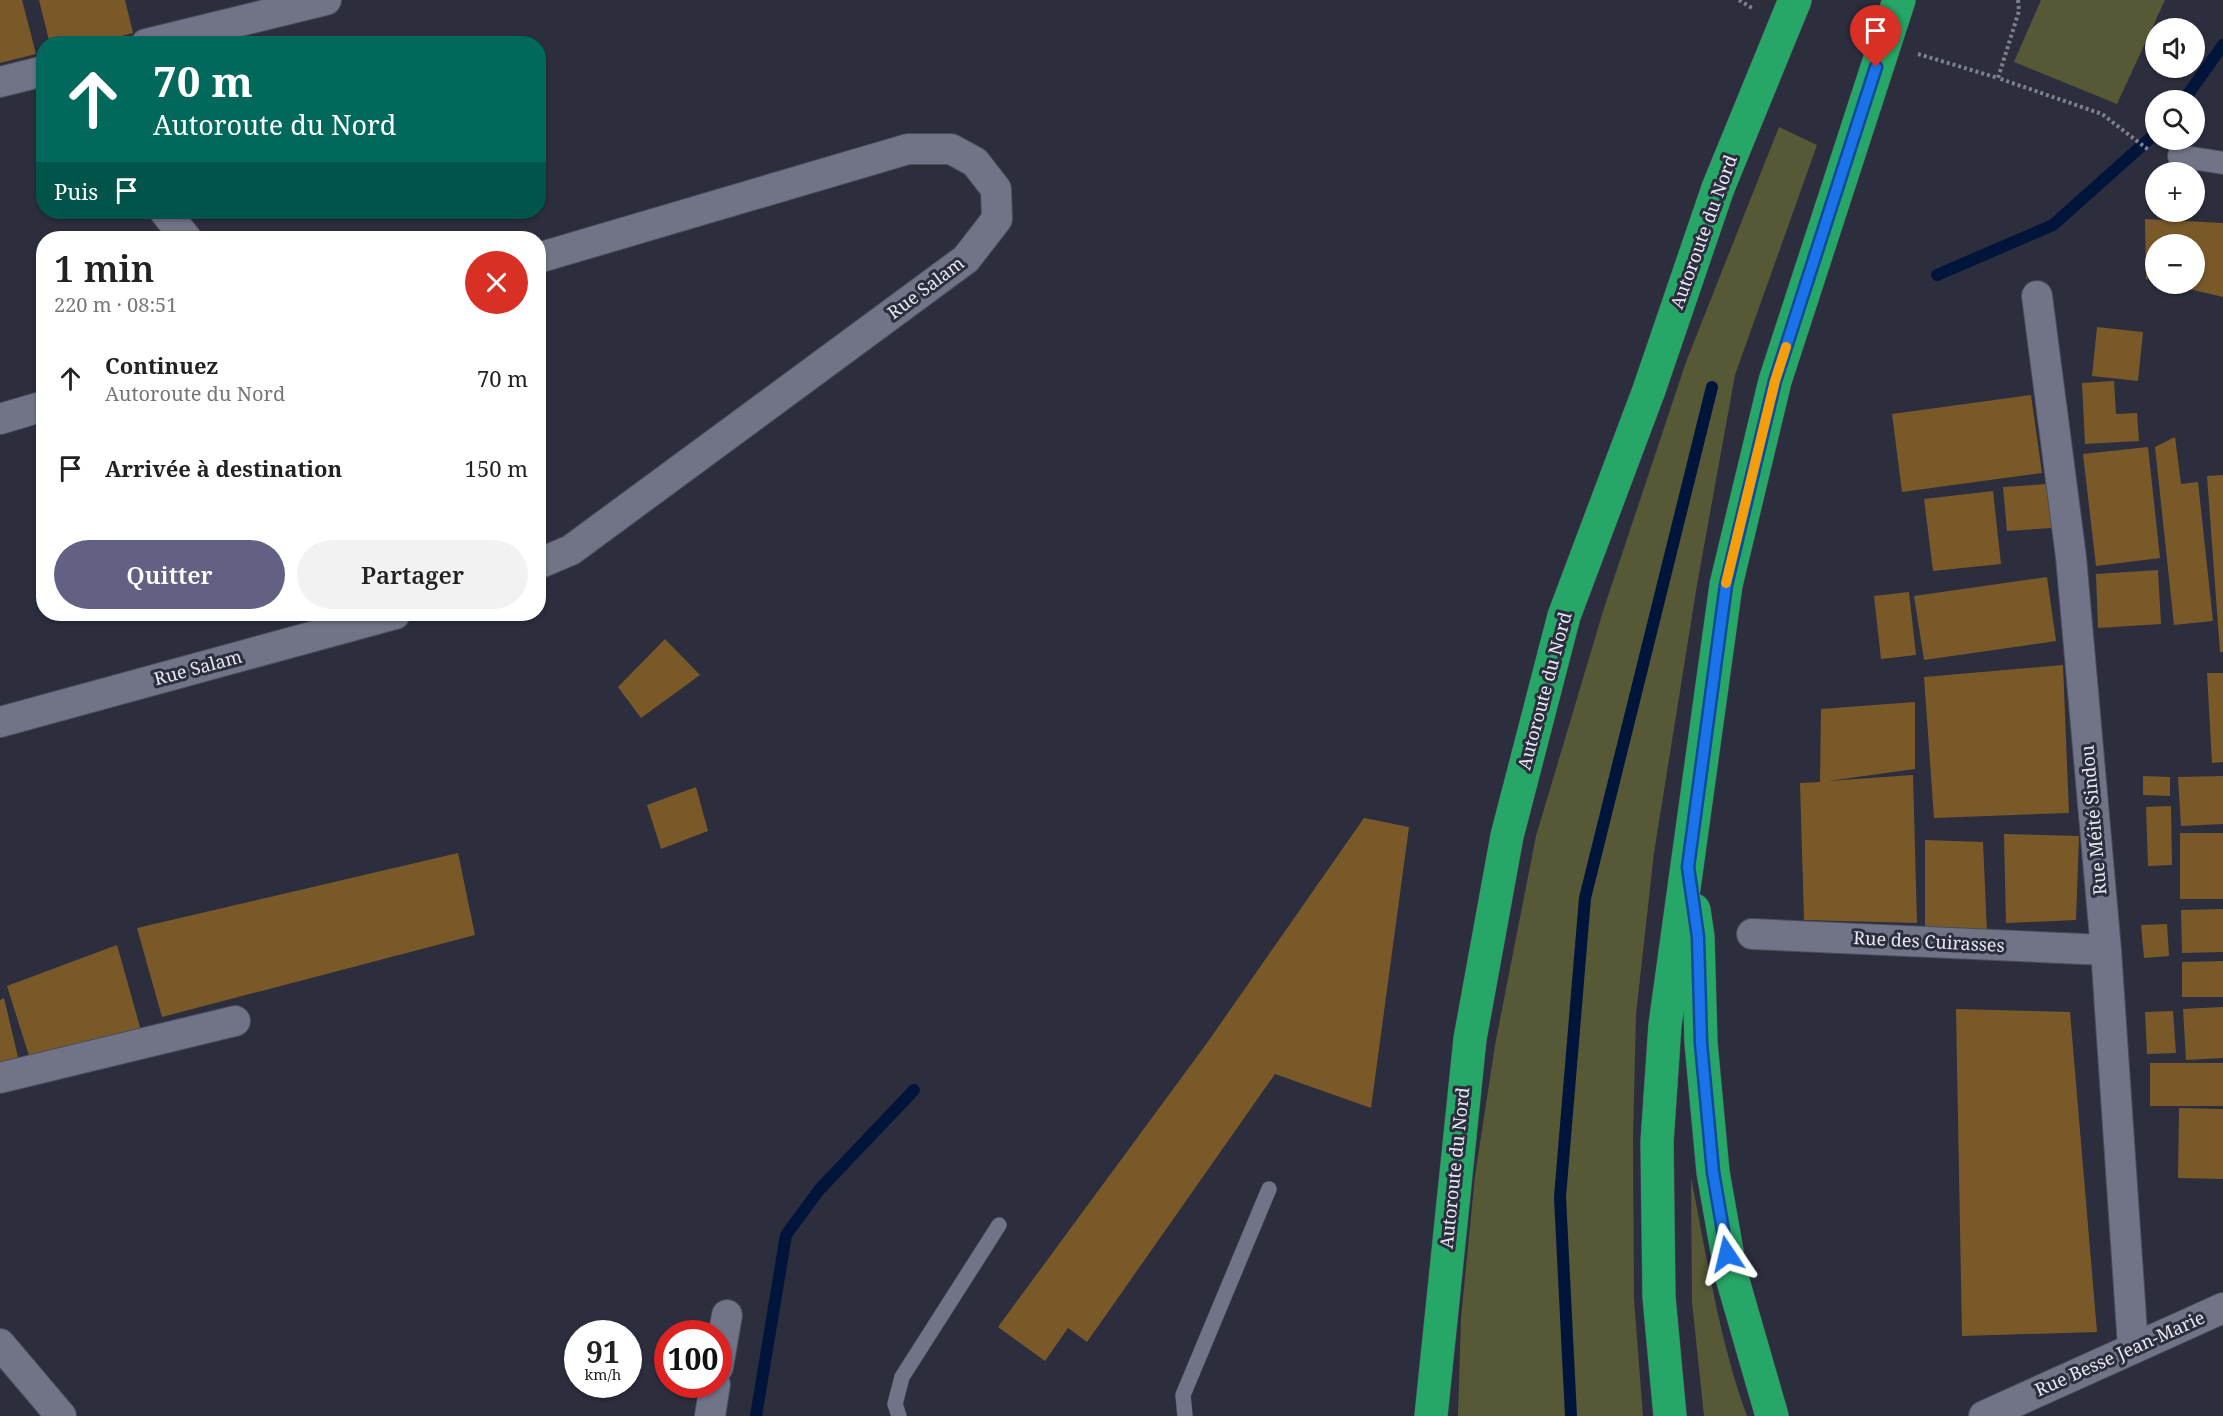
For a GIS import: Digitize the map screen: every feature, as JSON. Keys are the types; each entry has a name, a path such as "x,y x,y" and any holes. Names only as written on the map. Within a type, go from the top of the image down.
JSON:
{"highway":[{"name":"Autoroute du Nord","path":"1431,1416 1470,1039 1507,836 1564,616 1649,390 1718,188 1795,0"},
{"path":"1670,1416 1659,1297 1657,1142 1665,1025 1726,585 1769,404 1899,0"},
{"path":"1688,867 1698,937 1701,1043 1713,1172 1731,1274 1772,1416"}],"street":[{"path":"179,36 326,0"},
{"path":"0,82 36,73"},
{"name":"Rue Salam","path":"546,256 908,149 951,149 975,162 996,189 997,219 966,259 571,550 546,561"},
{"path":"2180,156 2223,163"},
{"path":"171,219 180,231"},
{"name":"Rue Méité Sindou","path":"2037,296 2071,557 2106,950 2133,1347"},
{"path":"0,419 36,408"},
{"name":"Rue Salam","path":"0,722 369,621"},
{"name":"Rue des Cuirasses","path":"1752,934 2106,950"},
{"path":"0,1078 235,1020"},
{"name":"Rue Besse Jean-Marie","path":"1984,1416 2223,1308"},
{"path":"726,1320 727,1315"},
{"path":"0,1344 62,1416"},
{"path":"710,1416 713,1398"}],"lane":[{"path":"1185,1416 1183,1395 1269,1189"},
{"path":"899,1416 895,1404 902,1377 999,1225"}],"path":[{"path":"1998,78 2019,11 2018,0"},
{"path":"1929,57 2102,114 2152,153"}],"green space":[{"path":"2041,0 2165,0 2157,18 2145,18 2145,43 2117,104 2014,62"},
{"path":"1779,127 1817,145 1735,375 1697,585 1654,853 1636,1014 1633,1139 1634,1299 1643,1416 1458,1416 1461,1318 1475,1176 1495,1045 1536,836 1604,608 1686,362"},
{"path":"1691,1178 1721,1328 1747,1416 1704,1416 1692,1302"}],"building":[{"path":"0,0 22,0 36,54 0,63"},
{"path":"39,0 125,0 133,33 122,36 48,36"},
{"path":"2145,222 2223,223 2223,297 2205,293 2205,234 2145,234"},
{"path":"2097,327 2143,332 2138,381 2092,376"},
{"path":"2114,381 2116,414 2137,413 2139,441 2085,444 2082,383"},
{"path":"2031,395 2042,473 1902,492 1892,414"},
{"path":"2175,437 2181,484 2198,482 2213,621 2174,625 2155,447"},
{"path":"2148,447 2160,558 2096,566 2083,454"},
{"path":"2223,475 2223,652 2220,652 2207,476"},
{"path":"2048,484 2052,528 2007,531 2003,487"},
{"path":"1993,491 2001,564 1933,571 1924,499"},
{"path":"2158,570 2161,624 2098,628 2096,574"},
{"path":"2047,577 2056,641 1924,660 1914,596"},
{"path":"1909,592 1916,655 1881,659 1874,596"},
{"path":"665,639 700,675 641,718 618,687"},
{"path":"2063,665 2069,813 1934,818 1924,677"},
{"path":"2207,673 2223,673 2223,762 2212,763"},
{"path":"1915,702 1915,769 1828,781 1913,775 1917,923 1804,920 1800,783 1820,782 1821,709"},
{"path":"2143,776 2170,777 2170,796 2143,795"},
{"path":"2223,776 2223,824 2181,826 2178,777"},
{"path":"696,787 708,831 661,849 647,805"},
{"path":"2171,806 2172,865 2148,866 2146,807"},
{"path":"1364,818 1409,827 1371,1108 1275,1074 1087,1342 1068,1328 1045,1361 998,1327 1207,1043"},
{"path":"2180,833 2223,833 2223,899 2180,899"},
{"path":"2004,834 2079,836 2076,920 2006,923"},
{"path":"1925,840 1983,842 1987,933 1925,929"},
{"path":"458,853 475,935 162,1017 137,928"},
{"path":"2223,909 2223,952 2182,953 2181,910"},
{"path":"2167,924 2169,956 2144,958 2141,925"},
{"path":"117,945 142,1034 30,1059 7,986"},
{"path":"2223,961 2223,997 2182,997 2182,962"},
{"path":"4,998 18,1057 0,1063 0,1000"},
{"path":"2223,1007 2223,1058 2186,1060 2183,1009"},
{"path":"1956,1009 2070,1012 2097,1332 1962,1336"},
{"path":"2173,1011 2176,1053 2147,1054 2145,1012"},
{"path":"2150,1063 2223,1063 2223,1106 2150,1106"},
{"path":"2179,1108 2223,1109 2223,1179 2178,1178"}],"waterway":[{"path":"2191,90 2223,45"},
{"path":"1937,275 2053,225 2145,143"},
{"path":"1571,1416 1560,1197 1585,898 1712,387"},
{"path":"756,1416 786,1235 819,1190 914,1090"}],"slow traffic":[{"path":"1726,583 1775,381 1786,347"}],"route":[{"path":"1727,1254 1713,1172 1701,1043 1698,937 1688,867 1726,585 1775,381 1876,67"}]}
